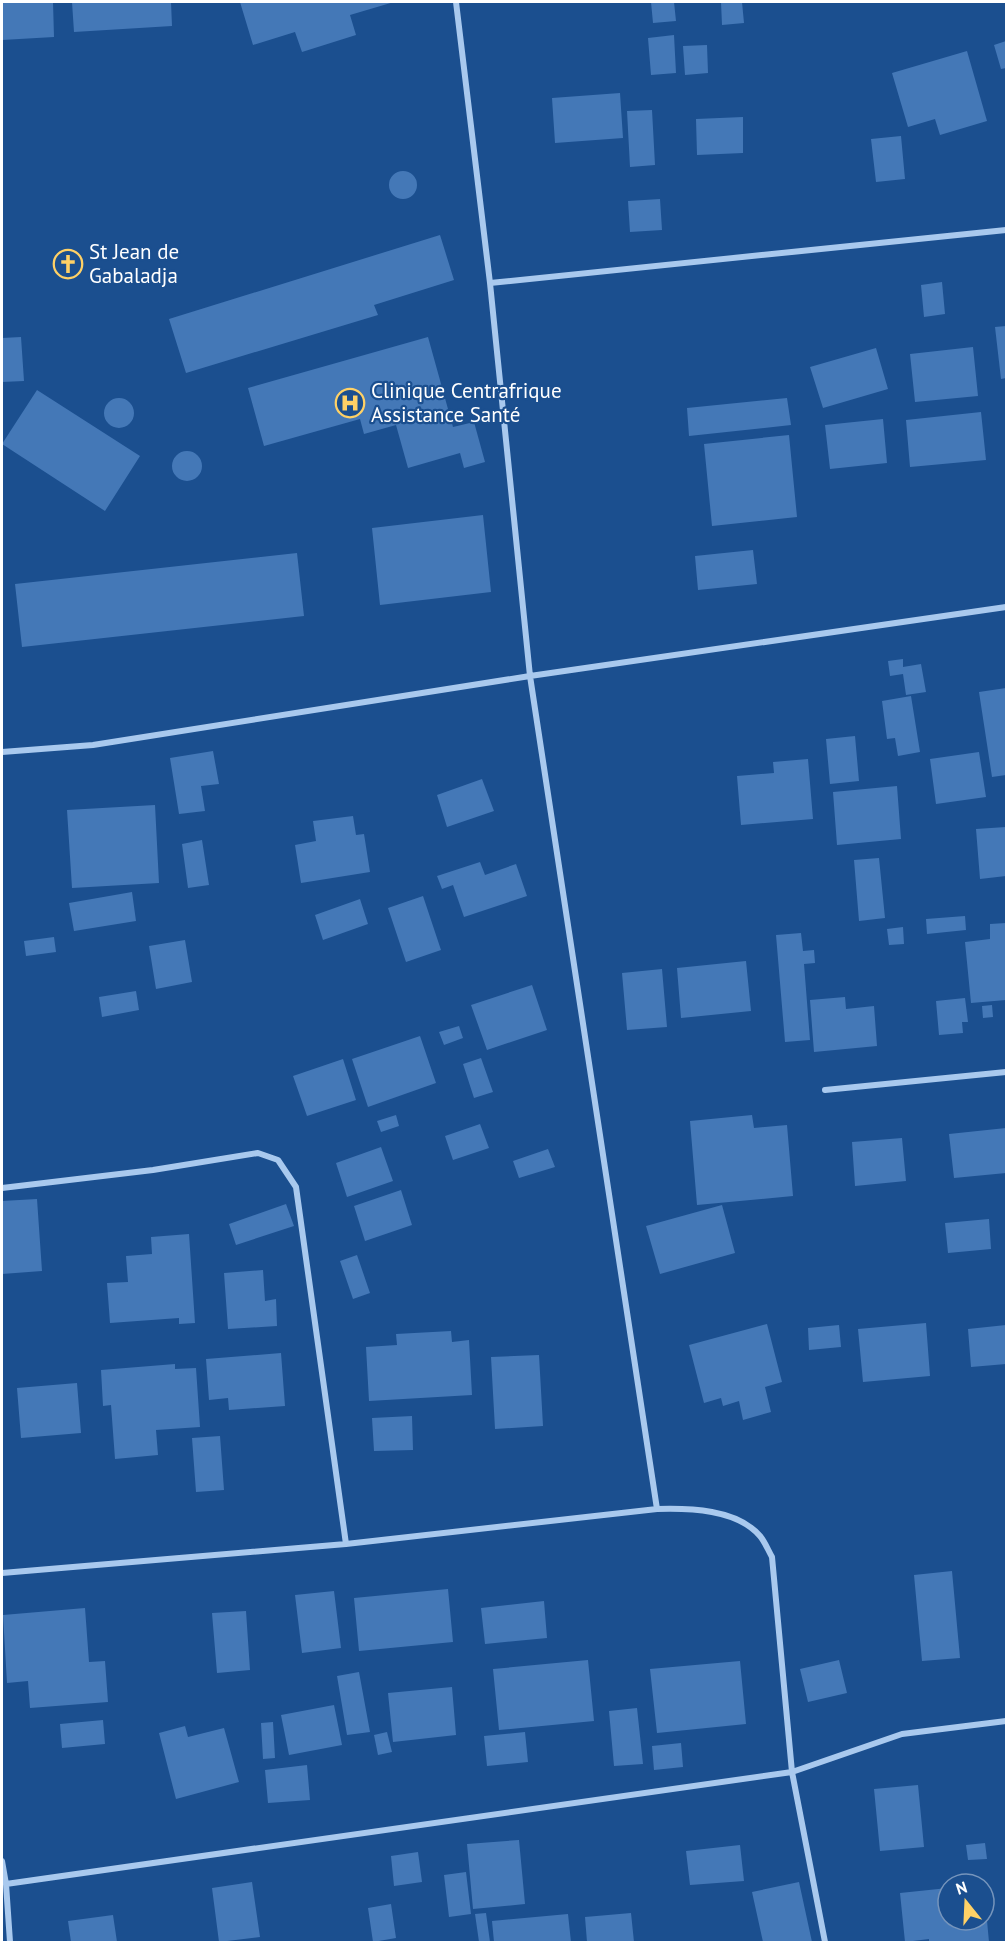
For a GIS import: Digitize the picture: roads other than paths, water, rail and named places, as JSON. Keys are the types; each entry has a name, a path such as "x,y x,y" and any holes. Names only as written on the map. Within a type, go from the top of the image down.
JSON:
{"street":[{"path":"456,2 490,283 530,676 657,1509"},
{"path":"490,283 1006,230"},
{"path":"2,752 93,745 530,676 1006,607"},
{"path":"825,1090 1006,1072"},
{"path":"2,1188 153,1170 258,1152 278,1160 296,1187 346,1544"},
{"path":"2,1573 346,1544 657,1509 698,1508 730,1517 759,1535 772,1557 792,1772 825,1942"},
{"path":"6,1884 792,1772 902,1734 1006,1721"},
{"path":"2,1861 10,1942"}],"place":[{"name":"St Jean de Gabaladja","path":"68,264"},
{"name":"Clinique Centrafrique Assistance Santé","path":"350,403"}]}
